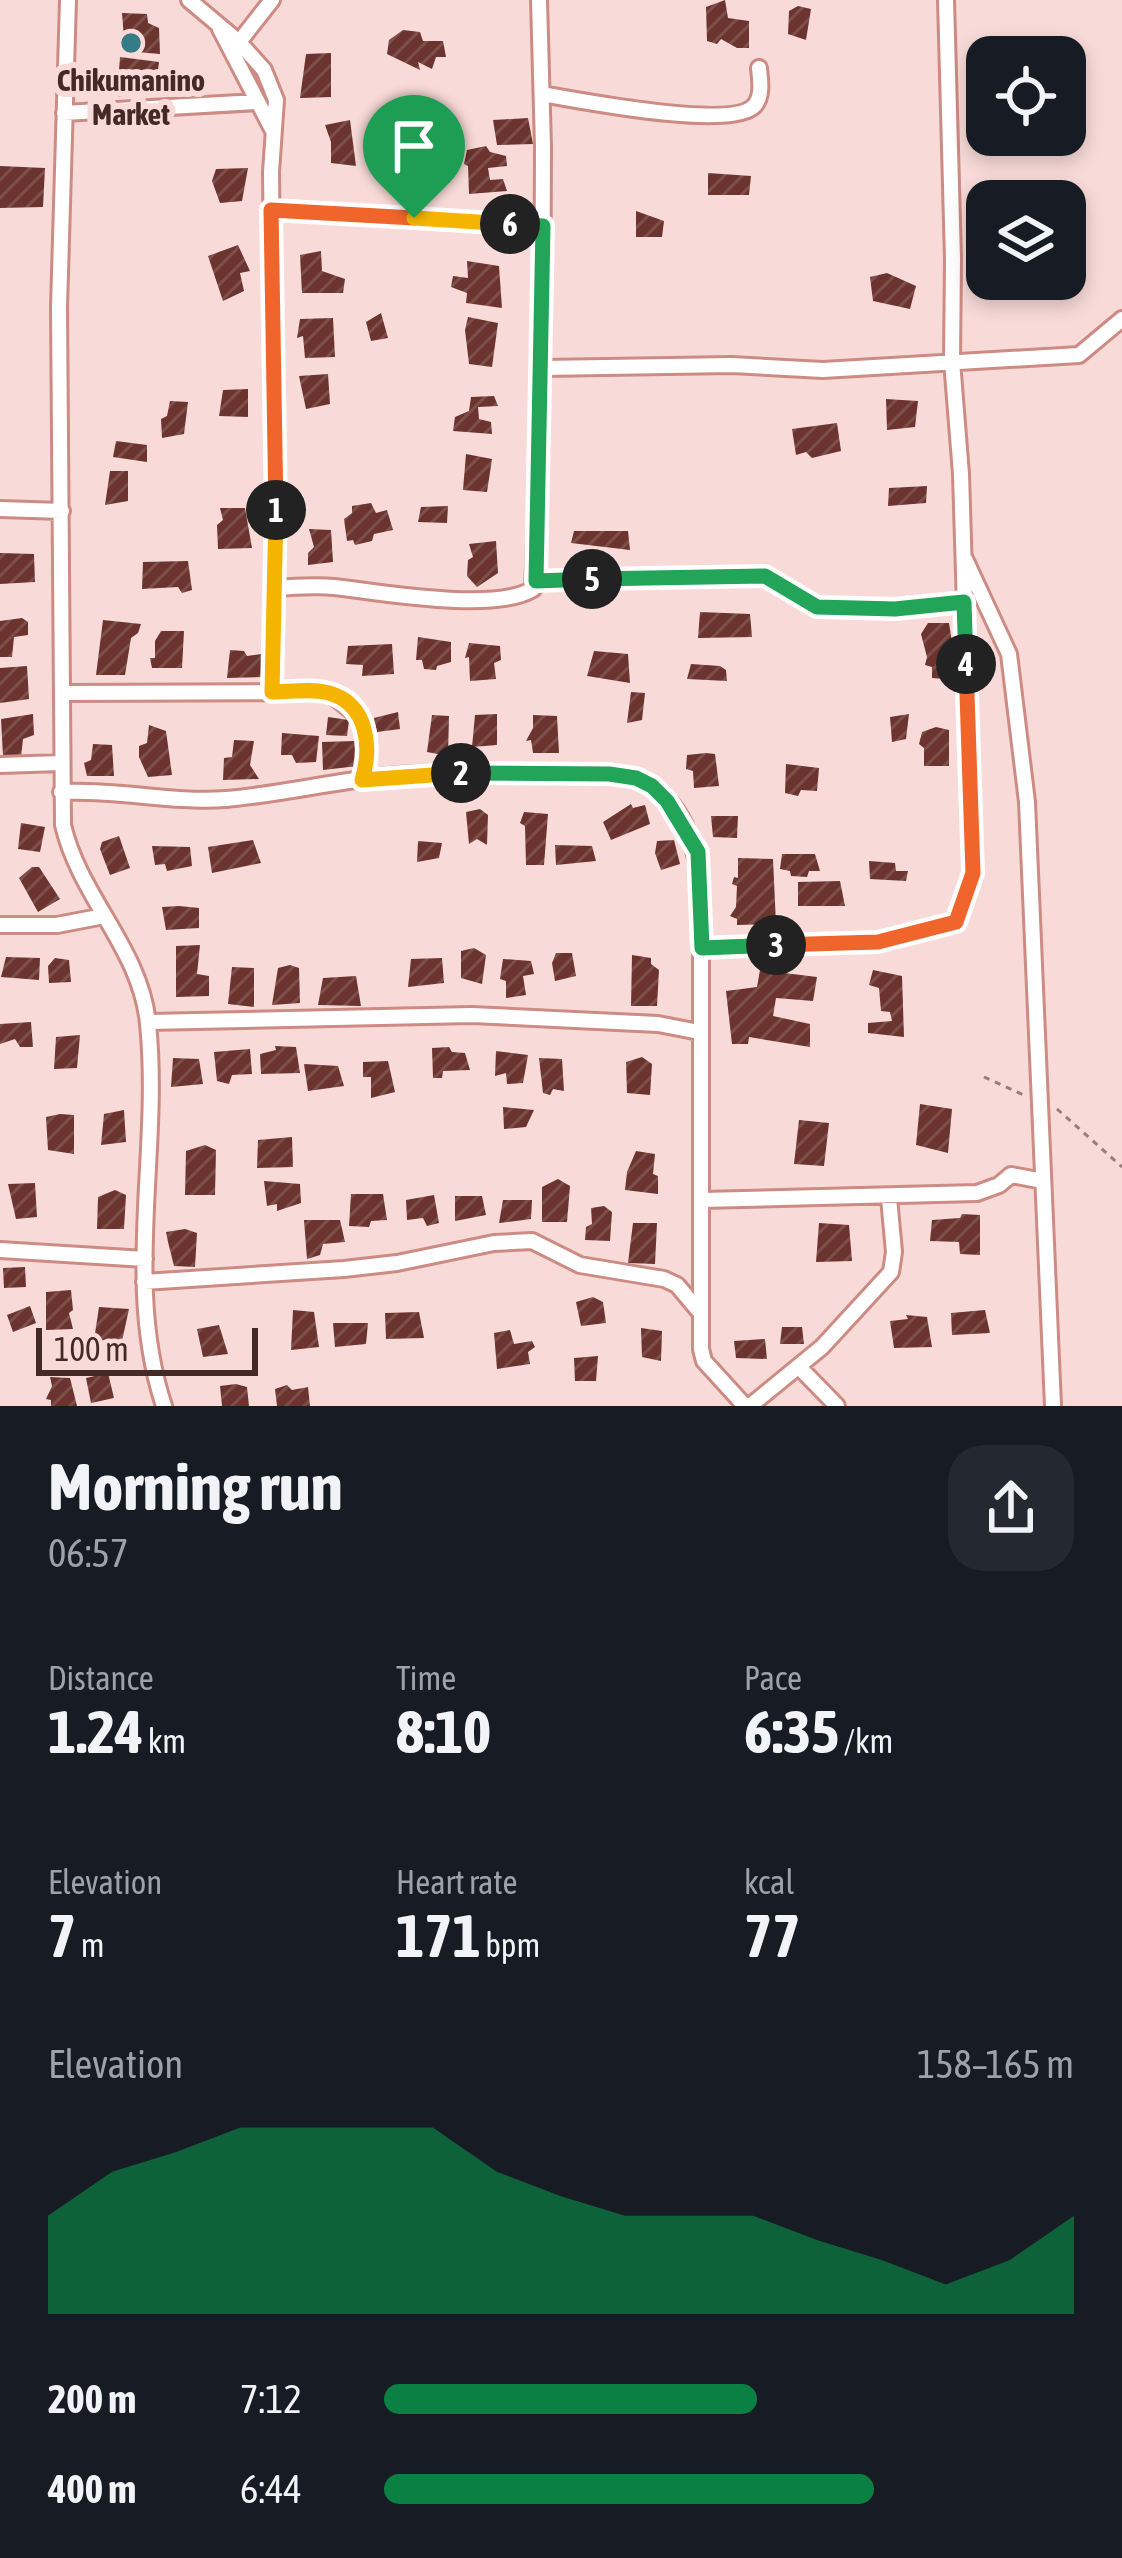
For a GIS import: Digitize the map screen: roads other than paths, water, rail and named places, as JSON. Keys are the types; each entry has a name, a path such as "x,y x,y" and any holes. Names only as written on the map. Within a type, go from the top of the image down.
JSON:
{"street":[{"path":"68,0 59,308 61,792 68,847 140,982 148,1022 150,1136 144,1282 151,1357 164,1406"},
{"path":"189,0 239,42 272,84 276,100 271,210 276,588 272,692"},
{"path":"239,42 272,0"},
{"path":"276,588 333,587 418,598 511,597 533,589 542,368 539,0"},
{"path":"702,948 878,942 956,922 973,873 961,474 952,361 946,0"},
{"path":"215,19 273,132"},
{"path":"542,94 630,109 722,116 755,105 760,68"},
{"path":"64,113 258,102"},
{"path":"271,210 543,226"},
{"path":"542,368 732,365 823,370 1079,355 1122,319"},
{"path":"0,508 62,511"},
{"path":"963,554 1009,654 1028,802 1053,1406"},
{"path":"536,581 765,576 817,607 895,609 964,602"},
{"path":"62,693 328,692 358,714 365,729 368,756 362,780"},
{"path":"0,765 62,763"},
{"path":"61,792 228,799 457,772 636,778 667,801 698,852 704,1361 747,1406 800,1366 891,1272 889,1198"},
{"path":"0,925 57,925 104,916"},
{"path":"148,1022 472,1015 658,1024 699,1032"},
{"path":"702,1200 889,1198 982,1192 1011,1175 1043,1181"},
{"path":"144,1282 379,1265 449,1250 532,1241 580,1265 664,1279 677,1285 700,1311"},
{"path":"0,1250 145,1259"},
{"path":"800,1366 837,1406"}],"place":[{"name":"Chikumanino Market","path":"131,43"}]}
